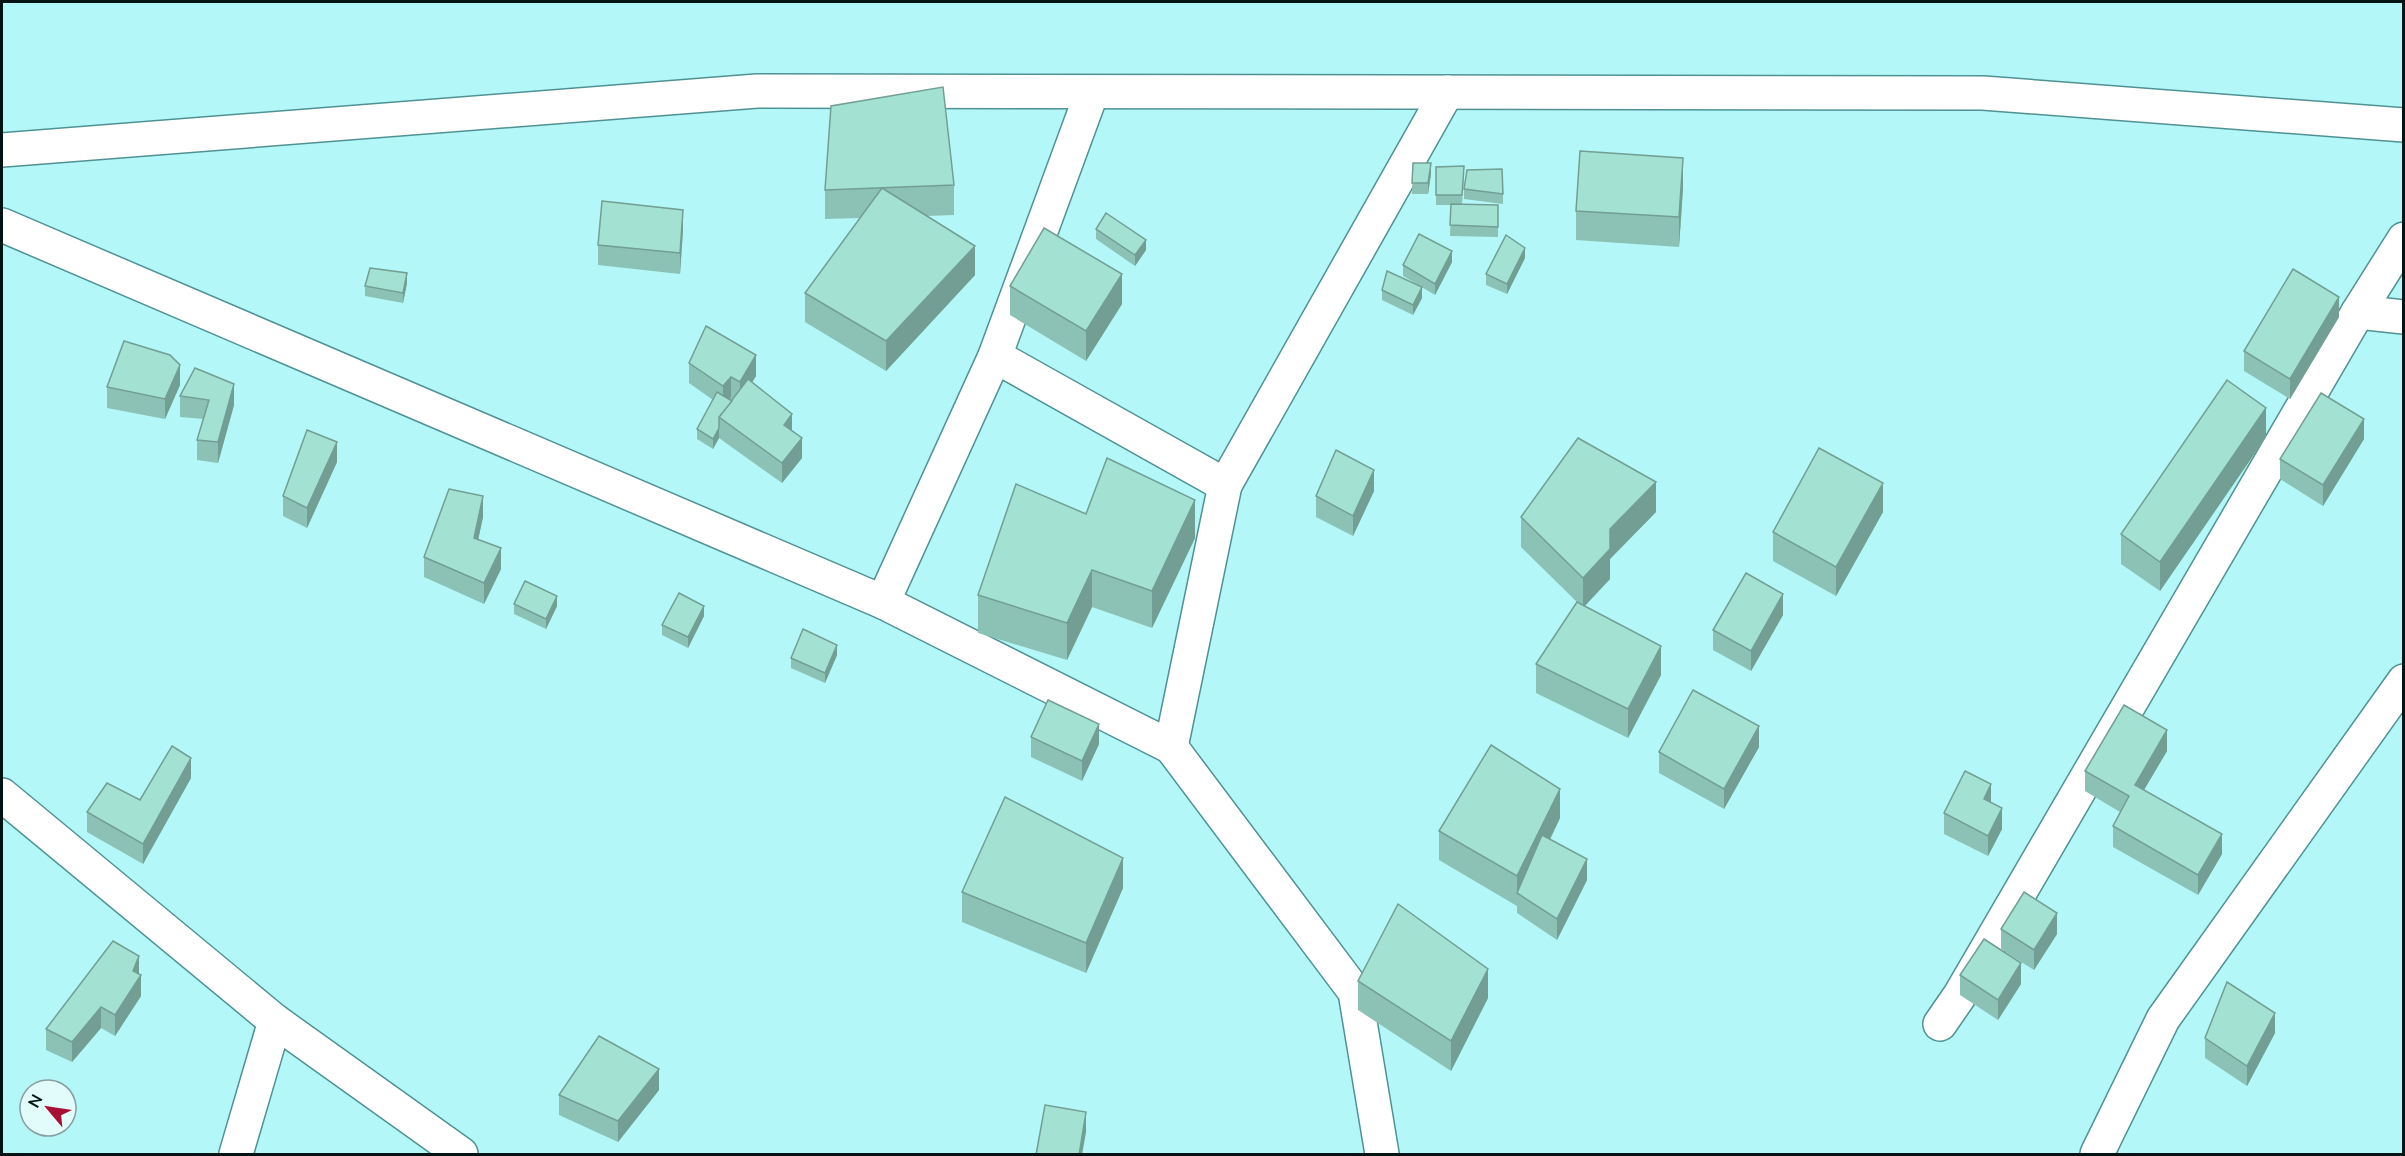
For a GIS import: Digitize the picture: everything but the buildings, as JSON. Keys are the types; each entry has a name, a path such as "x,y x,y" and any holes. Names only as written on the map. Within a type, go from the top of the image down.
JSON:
{"street":[{"path":"2,150 757,91 1983,93 2403,125"},
{"path":"883,602 995,356 1092,92"},
{"path":"1171,747 1225,485 1447,92"},
{"path":"2,225 883,602 1171,747 1355,992 1382,1155"},
{"path":"1940,1024 1960,995 2358,312 2403,239"},
{"path":"2358,312 2403,317"},
{"path":"995,356 1225,485"},
{"path":"2097,1155 2163,1019 2403,681"},
{"path":"2,795 275,1021 461,1155"},
{"path":"236,1155 275,1021"}]}
